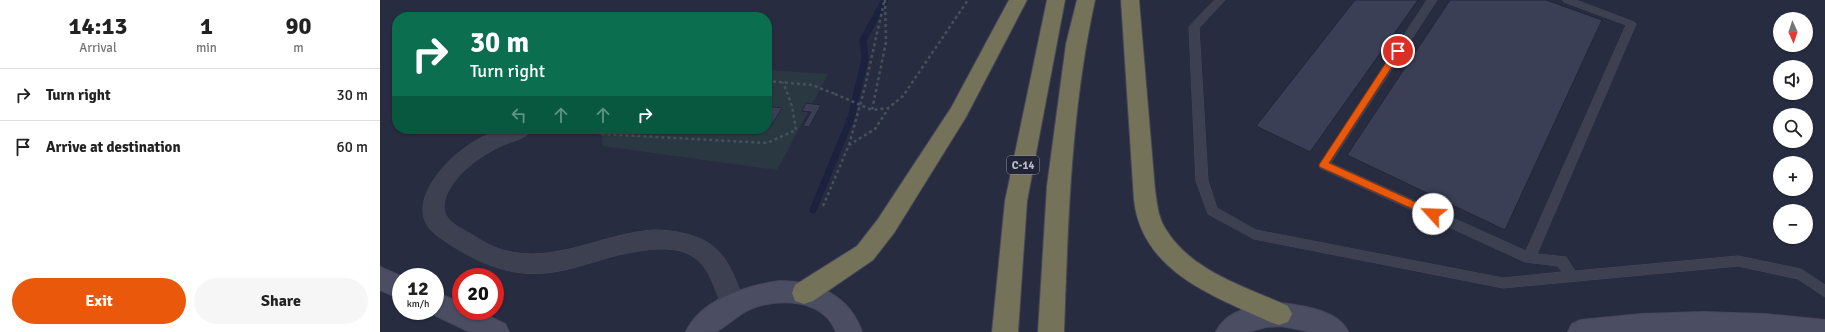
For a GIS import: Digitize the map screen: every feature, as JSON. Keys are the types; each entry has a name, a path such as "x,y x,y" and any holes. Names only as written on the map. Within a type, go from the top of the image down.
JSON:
{"highway":[{"path":"804,293 865,253 886,226 959,112 1018,0"},
{"name":"C-14","path":"1005,332 1016,201 1056,0"},
{"path":"1051,332 1058,186 1076,44 1086,0"},
{"path":"1130,0 1144,190 1147,212 1158,236 1175,260 1200,277 1279,314"}],"main road":[{"path":"380,278 392,284"},
{"path":"698,331 715,316 733,305 757,295 781,291 804,293 822,300 838,312 849,332"},
{"path":"444,307 496,332"},
{"path":"1229,332 1253,318 1279,314 1305,318 1335,332"},
{"path":"1581,332 1656,324 1755,326 1825,332"}],"street":[{"path":"508,134 472,154 454,169 437,190 431,209 439,228 501,260 524,264 551,262 642,241 677,241 696,247 716,263 733,305"}],"lane":[{"path":"1220,0 1194,27 1202,181 1212,211 1254,234 1503,283 1738,261 1801,274 1825,292"},
{"path":"1432,0 1324,165 1529,258 1562,261 1572,276"},
{"path":"1529,258 1632,24 1567,0"}],"path":[{"path":"872,110 886,53 888,18 884,0"},
{"path":"823,206 849,145 865,87 884,0"},
{"path":"849,145 875,129 888,108 903,96 968,0"},
{"path":"772,81 812,86 872,110 888,108"},
{"path":"602,134 767,143 796,130 792,106 783,82"}],"shaded area":[{"path":"772,70 828,74 777,170 603,146 602,134 772,134"}],"building":[{"path":"1355,0 1418,0 1310,152 1256,126"},
{"path":"1450,0 1546,0 1602,20 1505,230 1347,155"},
{"path":"806,103 821,105 809,127 803,126 811,112 802,111"},
{"path":"772,107 782,108 772,124"}],"waterway":[{"path":"813,210 851,118 865,59 863,40 885,0"}],"route":[{"path":"1398,51 1324,165 1433,214"}]}
